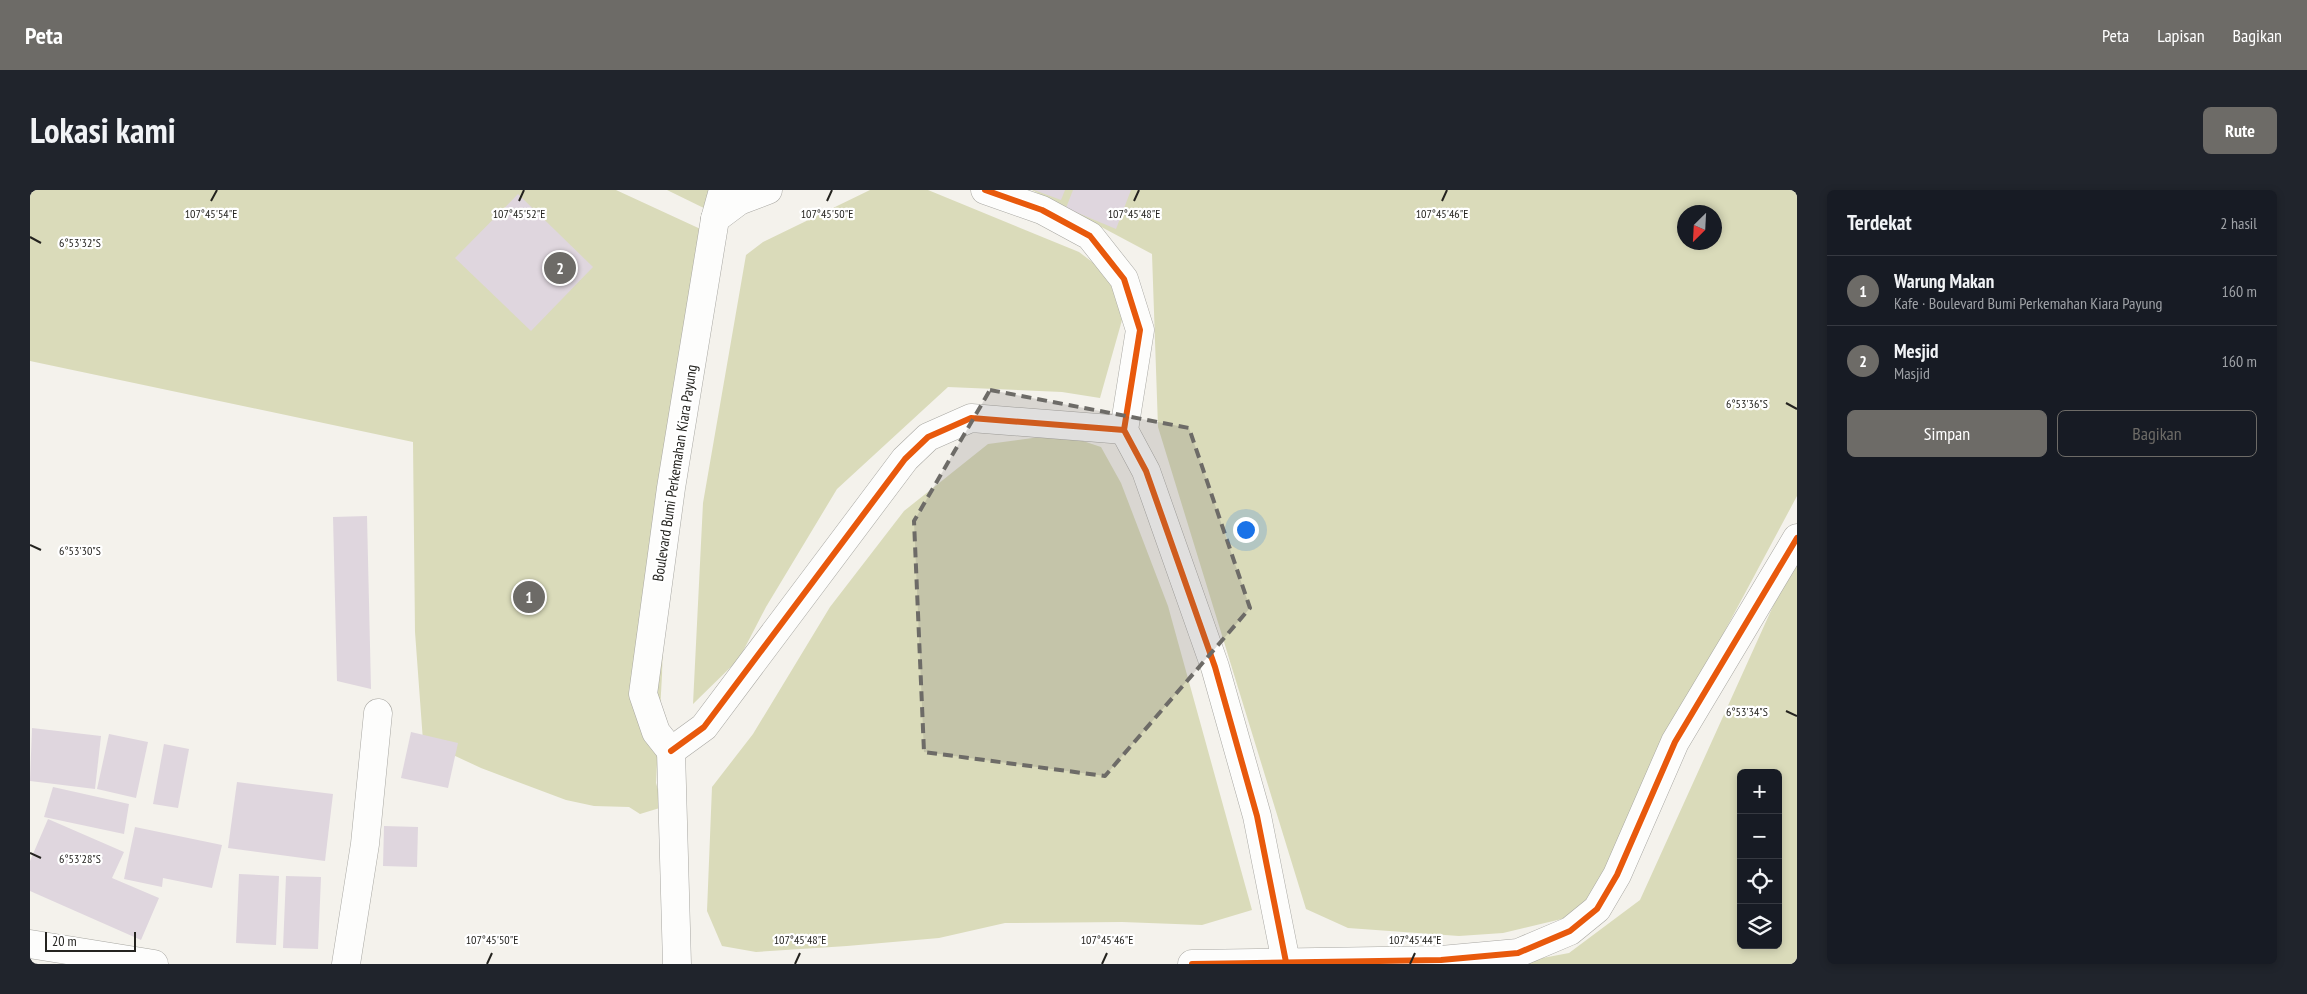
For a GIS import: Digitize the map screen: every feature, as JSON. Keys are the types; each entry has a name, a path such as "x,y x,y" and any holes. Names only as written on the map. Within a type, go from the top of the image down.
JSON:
{"street":[{"name":"Boulevard Bumi Perkemahan Kiara Payung","path":"670,751 656,732 644,694 671,488 715,219 723,190"},
{"path":"715,219 739,201 768,190"},
{"path":"984,190 1042,210 1090,236 1124,279 1140,330 1124,430 1146,471 1215,667 1257,816 1286,962"},
{"path":"677,964 670,751 704,727 905,459 928,437 971,418 1124,430"},
{"path":"1192,964 1441,960 1518,953 1570,931 1597,909 1617,875 1675,742 1797,538"},
{"path":"346,964 365,844 378,713"},
{"path":"30,944 154,964"}],"highlighted area":[{"path":"990,390 1189,428 1250,608 1105,776 924,752 914,521"}],"green space":[{"path":"30,190 616,190 720,238 665,570 656,783 663,807 640,814 629,807 594,806 566,800 481,768 423,741 415,632 413,442 30,361"},
{"path":"667,190 716,190 714,213"},
{"path":"870,190 928,190 1079,252 1120,283 1124,313 1100,398 1062,392 948,387 837,489 766,607 739,659 693,704 703,503 746,255 763,242"},
{"path":"1032,190 1797,190 1797,496 1721,638 1616,863 1595,898 1570,917 1503,933 1459,936 1348,928 1306,909 1158,427 1152,254"},
{"path":"1062,434 1101,447 1121,483 1168,606 1252,910 1202,925 1122,922 1005,923 939,938 847,946 756,952 722,946 707,911 712,787 753,734 830,607 904,511 988,444"},
{"path":"1797,560 1797,964 1510,964 1569,953 1640,900 1789,571"}],"building":[{"path":"1034,190 1065,190 1061,200"},
{"path":"1073,190 1131,190 1116,229 1066,208"},
{"path":"518,194 593,267 531,331 455,258"},
{"path":"367,516 371,689 337,681 333,517"},
{"path":"32,728 101,736 95,789 30,781"},
{"path":"411,732 458,743 448,788 401,778"},
{"path":"109,734 148,742 136,798 97,789"},
{"path":"164,744 189,749 178,808 153,804"},
{"path":"237,782 333,794 325,861 228,848"},
{"path":"53,787 129,804 124,834 44,817"},
{"path":"48,819 124,852 112,878 159,898 141,940 30,891 30,861"},
{"path":"384,826 418,827 417,867 383,866"},
{"path":"135,827 222,845 212,888 163,878 162,887 124,879"},
{"path":"239,874 279,876 276,945 236,943"},
{"path":"286,876 321,877 318,949 283,948"}],"cycle path":[{"path":"985,190 1042,210 1090,236 1124,279 1140,330 1124,430 1146,471 1215,667 1257,816 1286,962"},
{"path":"671,751 704,727 905,459 928,437 971,418 1124,430"},
{"path":"1192,964 1441,960 1518,953 1570,931 1597,909 1617,875 1675,742 1797,538"}],"place":[{"name":"Mesjid","path":"560,268"},
{"name":"Warung Makan","path":"529,597"}]}
